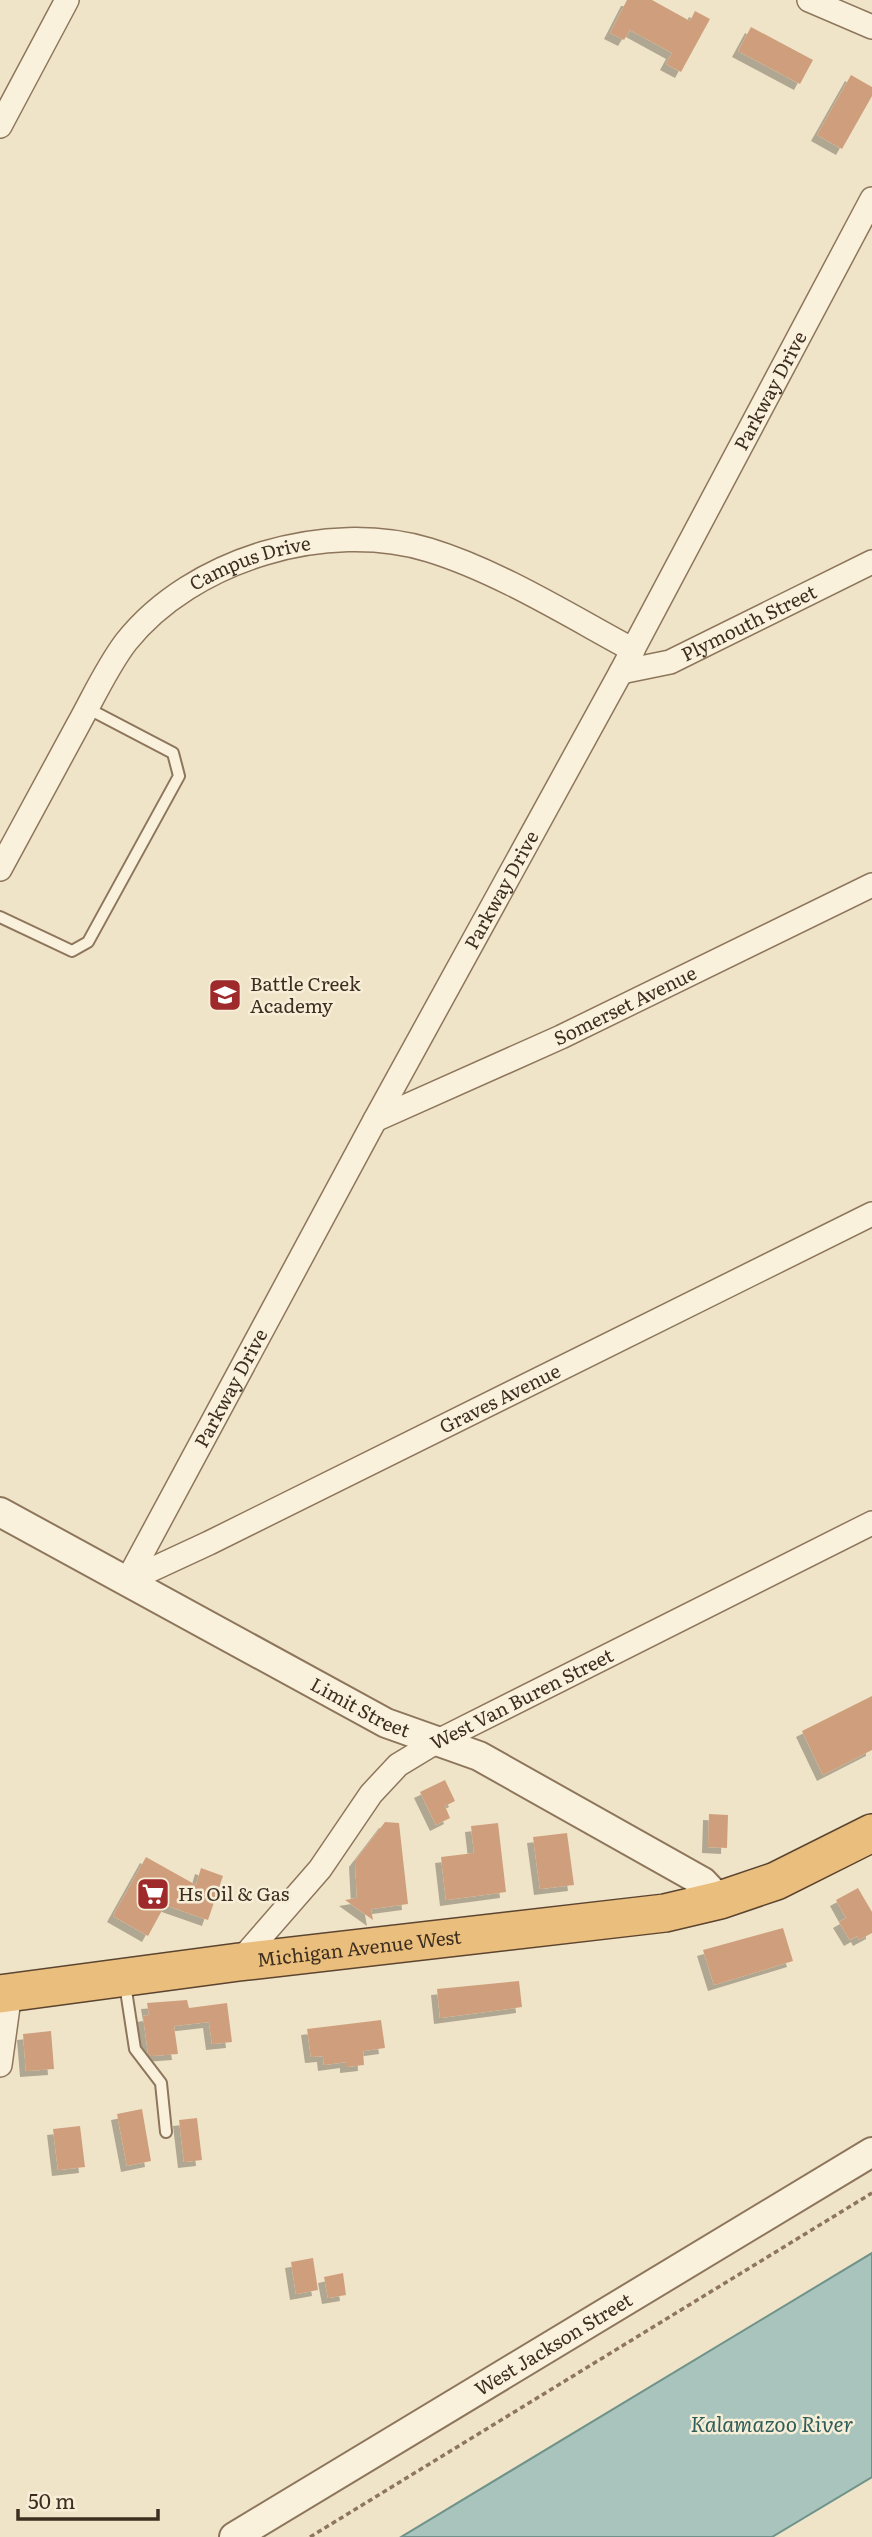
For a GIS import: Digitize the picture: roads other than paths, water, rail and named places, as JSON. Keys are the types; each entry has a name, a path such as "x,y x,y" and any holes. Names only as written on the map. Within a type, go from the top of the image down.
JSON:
{"highway":[{"name":"Michigan Avenue West","path":"5,1993 239,1962 652,1914 720,1900 776,1881 872,1833"}],"street":[{"path":"0,126 67,0"},
{"path":"809,0 872,27"},
{"name":"Parkway Drive","path":"127,1581 375,1120 633,650 872,199"},
{"name":"Campus Drive","path":"0,869 126,643 162,606 201,579 242,561 288,547 333,541 378,541 428,550 475,568 633,650"},
{"name":"Plymouth Street","path":"621,672 670,662 872,562"},
{"name":"Somerset Avenue","path":"375,1120 561,1037 872,885"},
{"name":"Graves Avenue","path":"127,1581 872,1214"},
{"name":"Limit Street","path":"0,1512 386,1723 479,1756 703,1882 720,1900"},
{"name":"West Van Buren Street","path":"239,1962 320,1869 371,1794 398,1765 436,1742 872,1522"},
{"path":"0,2065 5,1993"},
{"name":"West Jackson Street","path":"234,2537 872,2152"}],"lane":[{"path":"0,917 72,951 88,942 179,776 173,753 88,708"},
{"path":"124,1977 135,2049 161,2083 166,2132"}],"water":[{"name":"Kalamazoo River","path":"872,2253 872,2477 772,2537 401,2537"}],"place":[{"name":"Battle Creek Academy","path":"225,995"},
{"name":"Hs Oil & Gas","path":"153,1894"}]}
